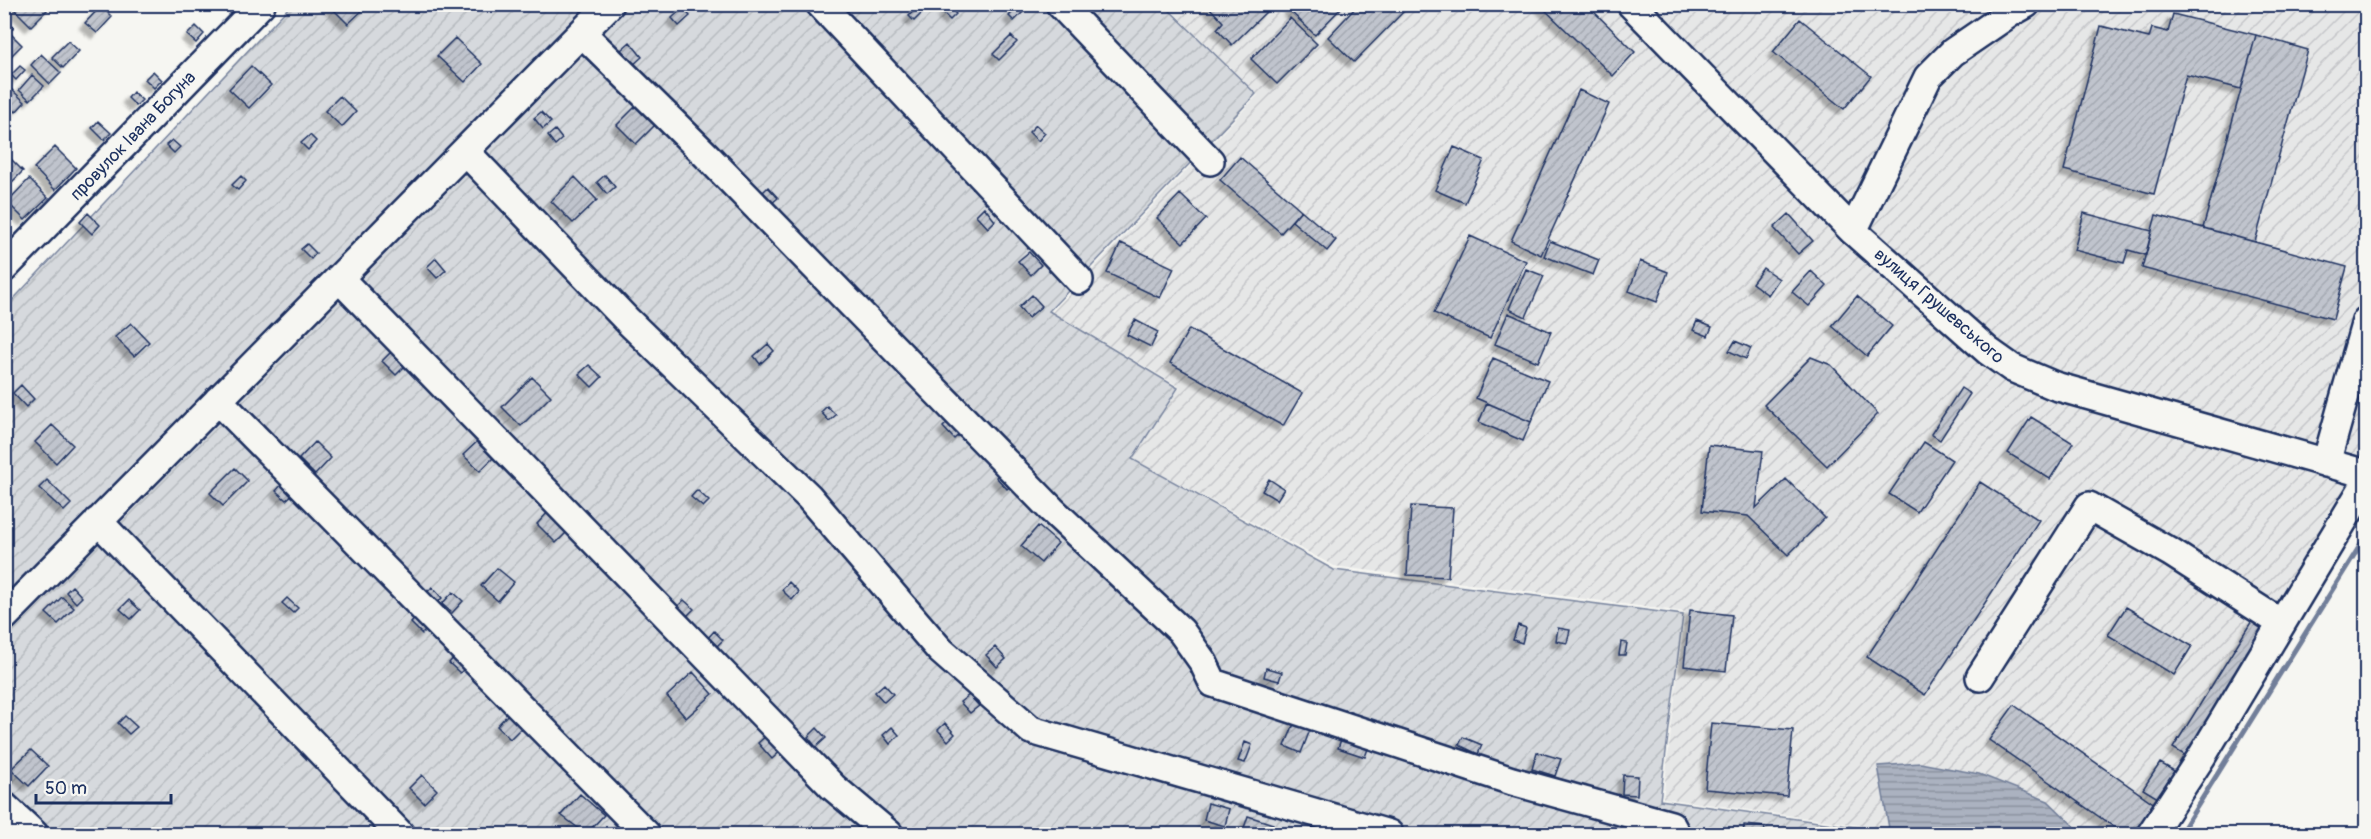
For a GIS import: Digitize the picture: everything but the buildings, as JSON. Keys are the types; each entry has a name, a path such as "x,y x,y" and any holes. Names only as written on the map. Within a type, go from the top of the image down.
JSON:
{"street":[{"name":"провулок Івана Богуна","path":"4,268 261,4"},
{"path":"4,617 610,4"},
{"path":"820,4 1079,280"},
{"path":"1060,4 1210,161"},
{"name":"вулиця Грушевського","path":"1631,4 1853,231 1988,351 2012,368 2055,386 2367,474"},
{"path":"1853,231 1928,77 1953,52 2026,4"},
{"path":"582,33 706,155 1052,510 1181,632 1203,662 1213,684 1512,781 1671,825 1676,834"},
{"path":"465,152 628,321 809,497 940,650 1031,730 1389,834"},
{"path":"339,278 833,788 889,834"},
{"path":"2326,463 2367,321"},
{"path":"218,400 646,834"},
{"path":"2151,834 2202,756 2367,483"},
{"path":"1980,677 2089,506 2170,552 2282,623"},
{"path":"99,522 400,834"},
{"path":"4,807 34,834"}],"shaded area":[{"path":"291,5 1164,5 1256,94 1049,311 1178,388 1132,459 1334,570 1683,615 1660,800 1876,830 1877,834 5,834 4,309"},
{"path":"1166,5 2366,5 2366,485 2139,834 1881,834 1879,828 1663,798 1685,612 1334,566 1133,459 1180,387 1052,312 1258,95"},
{"path":"1920,763 1979,774 2048,801 2082,834 1890,834 1878,766"}],"waterway":[{"path":"2180,834 2366,536"}]}
